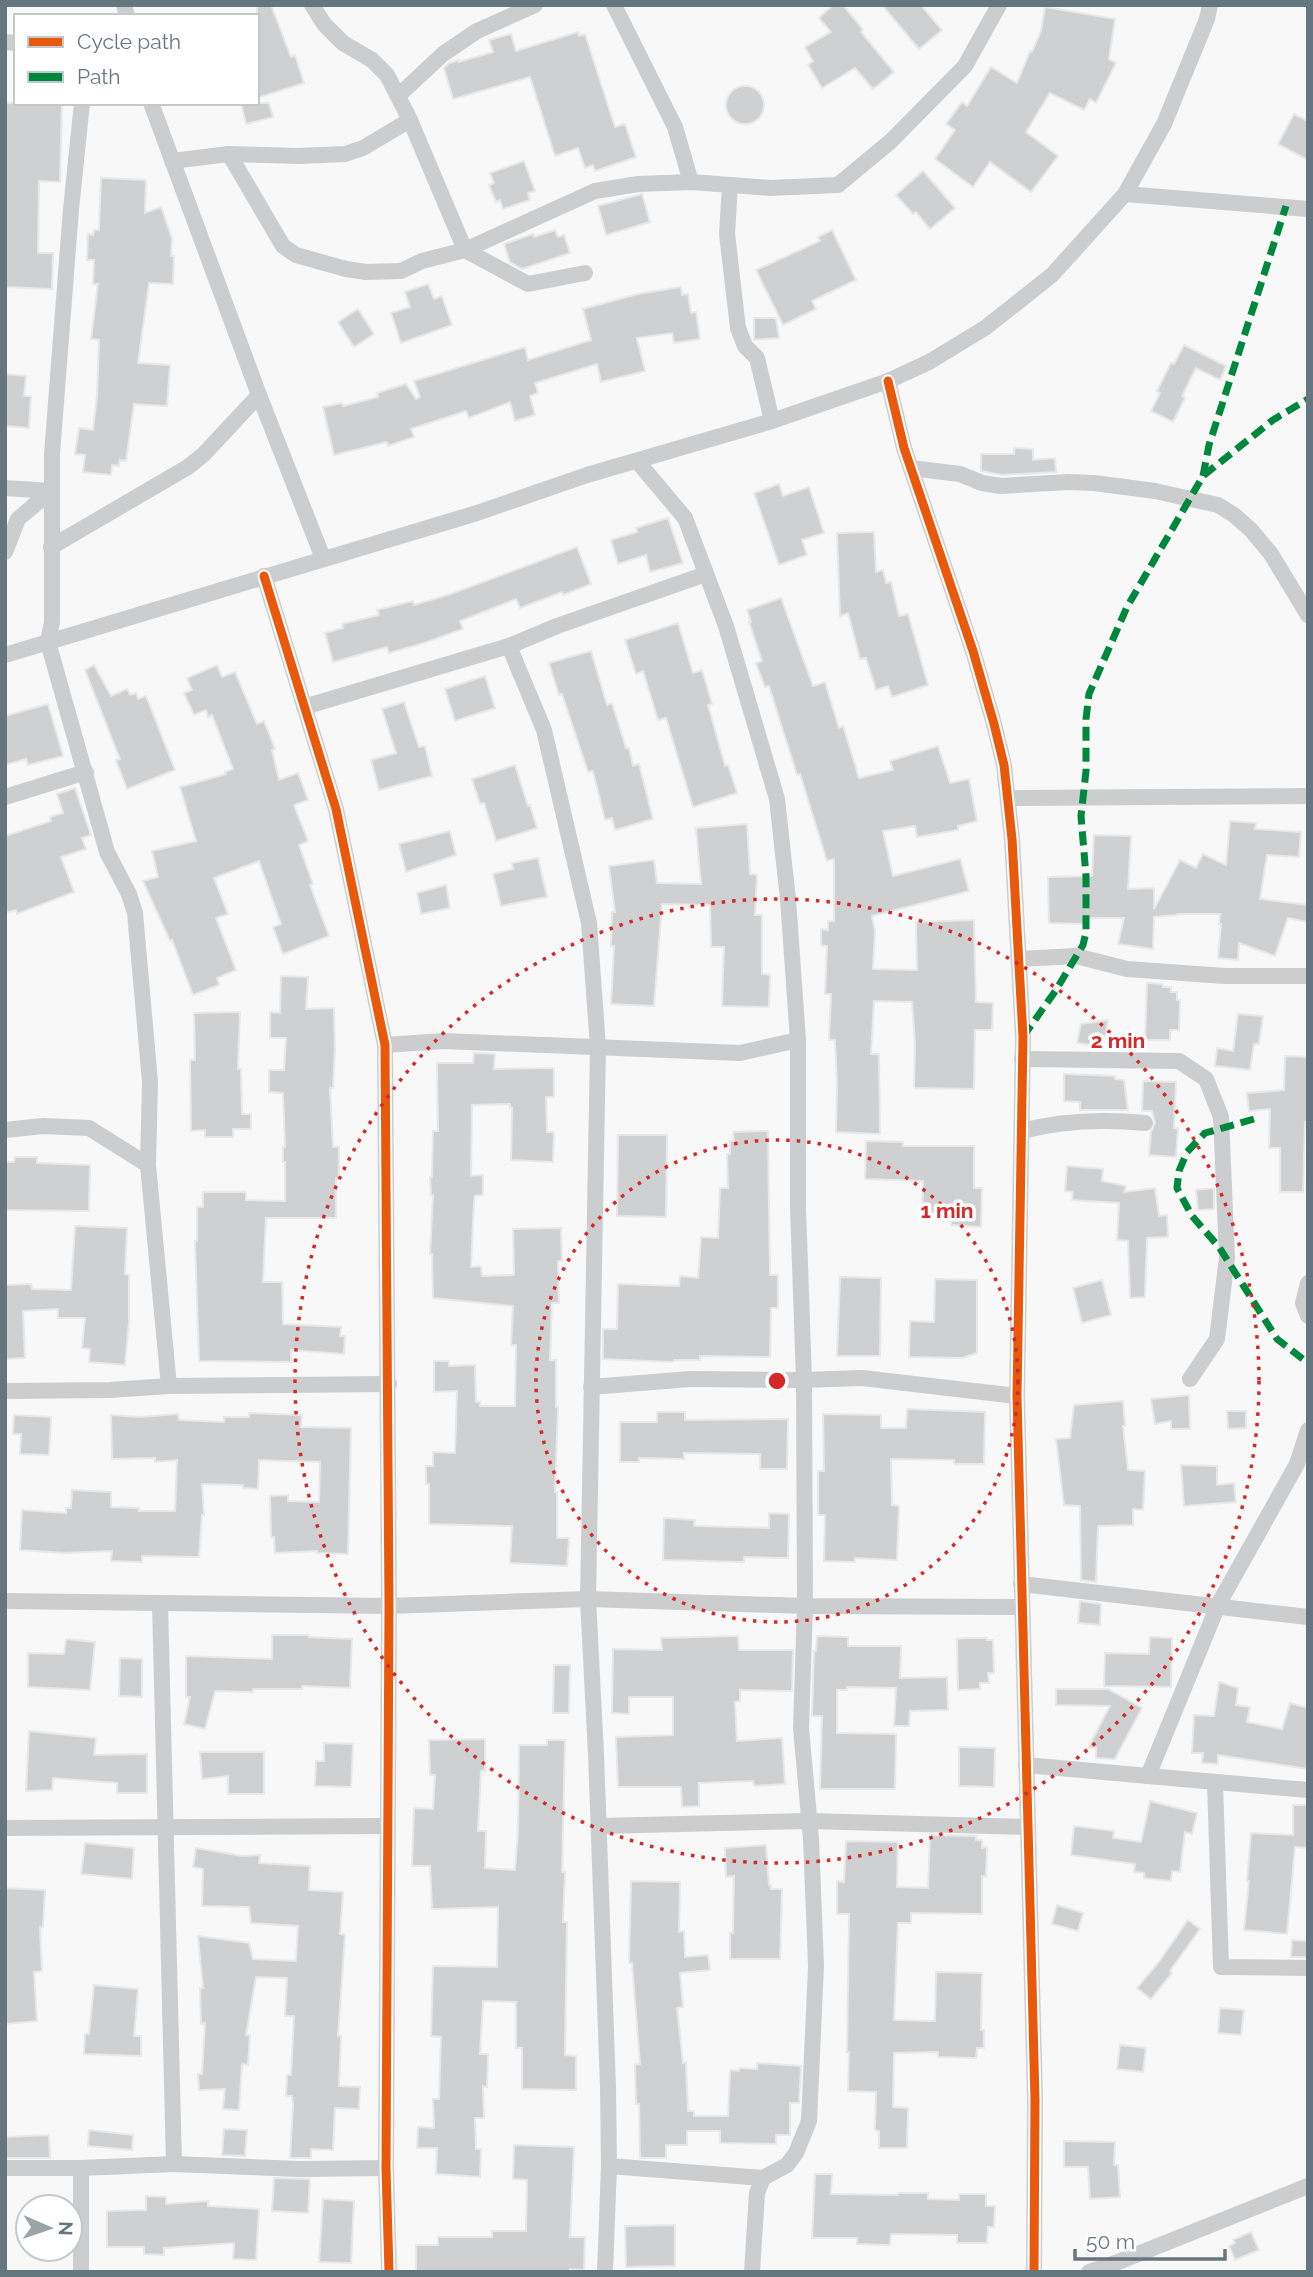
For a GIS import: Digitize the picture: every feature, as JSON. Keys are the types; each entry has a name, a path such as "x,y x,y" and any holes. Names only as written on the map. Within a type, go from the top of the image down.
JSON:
{"street":[{"path":"312,5 324,24 343,43 372,60 387,75 410,120 465,250 528,284 585,273"},
{"path":"398,96 443,54 477,31 535,5"},
{"path":"614,5 675,127 691,181"},
{"path":"229,154 282,246 296,255 346,270 386,273 401,271 422,261 465,250 595,191 638,184 691,181 770,188 838,185 891,141 965,66 999,5"},
{"path":"5,655 477,513 587,475 772,421 888,381 929,362 985,328 1052,275 1125,194 1164,124 1207,19 1210,5"},
{"path":"82,105 71,209 51,491 52,622 48,642 107,852 129,894 135,913 150,1082 148,1165 169,1386"},
{"path":"152,105 259,395 323,558"},
{"path":"172,161 229,154 345,154 363,148 410,120"},
{"path":"730,185 727,234 737,328 745,346 757,358 772,421"},
{"path":"1125,194 1308,209"},
{"path":"888,381 904,448 973,651 1004,765 1009,798 1023,1037 1017,1396 1035,2100 1034,2272"},
{"path":"51,547 188,467 204,454 259,395"},
{"path":"609,2166 763,2178 787,2165 796,2153 809,2121 816,1966 809,1821 801,1728 805,1606 798,1040 788,899 777,799 726,626 685,518 637,461"},
{"path":"912,467 960,474 982,483 1001,486 1094,483 1155,491 1218,505 1251,530 1271,554 1308,615"},
{"path":"5,488 51,491"},
{"path":"5,552 18,519 51,491"},
{"path":"304,707 509,646 557,626 706,574"},
{"path":"264,576 336,809 385,1045 389,1384 386,2168 389,2272"},
{"path":"509,646 544,730 589,923 598,1047 588,1600 599,1826 609,2166 605,2272"},
{"path":"5,797 86,772"},
{"path":"1009,798 1308,796"},
{"path":"1018,959 1076,956 1139,970 1225,976 1308,976"},
{"path":"385,1045 444,1041 740,1053 798,1040"},
{"path":"1022,1059 1180,1062 1206,1079 1221,1117 1227,1258 1217,1339 1190,1379"},
{"path":"1022,1131 1083,1121 1145,1123"},
{"path":"5,1130 43,1126 89,1128 148,1165"},
{"path":"1308,1283 1303,1303 1308,1317"},
{"path":"591,1387 691,1379 862,1378 1017,1396"},
{"path":"5,1391 389,1384"},
{"path":"1147,1776 1218,1605 1297,1464 1308,1430"},
{"path":"1021,1584 1308,1616"},
{"path":"5,1601 389,1605 588,1600 805,1606 1021,1606"},
{"path":"160,1603 174,2164"},
{"path":"1026,1765 1308,1790"},
{"path":"1215,1783 1222,1966 1308,1968"},
{"path":"599,1826 809,1821 1028,1828"},
{"path":"5,1828 387,1826"},
{"path":"5,2168 174,2164 300,2169 386,2168"},
{"path":"80,2168 81,2272"},
{"path":"752,2272 757,2193 763,2178"},
{"path":"1089,2272 1308,2186"}],"building":[{"path":"257,5 271,5 291,57 295,55 304,83 259,97"},
{"path":"833,5 843,5 894,72 873,89 855,68 822,88 808,65 813,61 805,47 831,32 819,18"},
{"path":"882,5 921,5 942,30 919,49"},
{"path":"1045,7 1115,19 1109,59 1116,63 1096,103 1090,99 1084,110 1050,93 1026,132 1058,156 1031,192 990,162 973,187 935,159 955,130 946,124 962,102 967,106 991,67 1017,83 1041,31"},
{"path":"578,32 579,36 585,34 615,127 625,124 636,157 595,171 593,165 585,168 578,148 555,156 530,77 453,99 444,68 449,63 493,52 489,40 511,34 516,51"},
{"path":"745,86 758,92 764,105 758,118 745,124 732,118 726,105 732,92"},
{"path":"5,103 62,105 60,182 39,181 38,253 53,253 52,289 5,287"},
{"path":"269,103 273,117 246,124 241,105"},
{"path":"1294,114 1308,121 1308,160 1278,144"},
{"path":"524,161 535,191 528,193 530,200 503,209 500,200 496,202 489,185 494,183 490,173"},
{"path":"923,171 955,208 930,229 916,212 913,214 896,195"},
{"path":"101,178 146,180 145,213 161,207 172,238 171,256 174,256 173,284 149,283 138,363 170,365 167,406 134,404 126,461 120,460 119,466 112,465 111,475 83,472 85,455 75,454 79,428 93,430 97,396 99,340 91,339 98,284 93,284 94,260 87,260 88,234 93,235 94,230 99,230"},
{"path":"642,194 650,222 606,235 598,206"},
{"path":"555,230 558,237 564,235 570,253 522,269 510,262 504,244"},
{"path":"832,230 856,280 812,301 816,309 783,325 756,270 820,241 818,237"},
{"path":"428,284 434,299 442,296 452,325 401,343 391,313 410,307 405,292"},
{"path":"681,287 682,295 688,294 691,313 696,312 700,339 674,343 672,333 637,338 645,371 601,382 597,364 535,383 538,393 530,396 535,415 515,421 510,402 469,418 466,411 411,429 414,437 388,446 387,442 334,455 323,407 342,403 343,406 378,397 377,393 406,384 416,399 420,397 414,381 525,347 528,360 591,340 583,309 638,294"},
{"path":"358,309 374,334 354,347 338,322"},
{"path":"754,318 776,318 779,338 754,340"},
{"path":"1184,345 1226,366 1220,380 1196,368 1173,422 1151,411 1160,393 1157,391 1171,363 1174,364"},
{"path":"5,374 26,376 24,396 31,396 29,428 5,426"},
{"path":"1014,448 1033,449 1033,460 1055,458 1056,472 1002,475 981,471 981,454 1014,454"},
{"path":"779,484 783,496 809,487 824,533 802,540 807,555 779,565 754,493"},
{"path":"668,518 683,563 650,572 646,555 618,564 611,540 637,532 636,528"},
{"path":"874,532 876,572 883,570 886,583 891,582 899,616 908,614 928,685 892,697 888,686 876,690 866,658 860,659 848,613 840,616 837,533"},
{"path":"577,547 591,584 520,608 516,599 460,621 463,629 424,643 389,653 387,647 333,662 325,633 343,628 342,624 379,615 377,610 413,601 414,605 451,594"},
{"path":"781,598 813,686 825,682 839,728 843,726 859,778 893,770 890,761 938,746 950,783 969,779 977,821 958,826 958,830 917,837 915,826 883,831 893,876 960,859 969,891 872,916 875,931 873,969 917,970 916,922 974,920 976,1002 993,1003 992,1030 975,1030 974,1089 914,1088 912,1002 874,1001 871,1054 879,1054 880,1134 836,1132 835,1040 829,1040 831,994 825,994 827,946 821,945 821,929 828,930 828,921 834,921 834,859 827,861 769,686 765,687 756,663 762,661 747,610"},
{"path":"678,623 693,673 702,670 712,704 708,705 725,766 728,765 737,793 693,807 666,718 658,720 643,671 636,674 625,640"},
{"path":"591,651 607,705 612,703 633,766 639,764 653,819 615,830 612,818 605,820 593,771 588,772 549,663"},
{"path":"94,665 111,696 127,689 130,695 136,693 138,699 146,696 175,770 127,789 116,760 120,759 85,670"},
{"path":"217,665 222,677 235,672 257,724 264,721 275,749 272,750 279,780 298,773 308,800 294,805 308,841 299,845 329,936 283,954 273,927 281,924 259,861 214,878 228,914 216,918 236,970 217,978 219,985 193,995 172,940 170,941 143,881 158,877 152,851 196,841 180,787 226,774 225,772 233,769 212,715 208,717 206,710 194,715 184,693 192,690 187,678"},
{"path":"485,676 495,708 455,721 445,689"},
{"path":"404,702 419,747 425,746 432,776 379,790 371,760 396,753 382,709"},
{"path":"48,704 63,756 28,765 26,759 5,765 5,716"},
{"path":"515,765 537,828 496,841 484,803 480,804 472,779"},
{"path":"75,788 91,835 82,838 86,849 61,857 74,892 17,914 16,910 5,913 5,836 51,821 50,817 63,813 57,794"},
{"path":"1230,821 1256,823 1255,829 1301,832 1299,857 1267,855 1260,899 1308,905 1308,922 1288,918 1275,956 1239,943 1238,960 1218,958 1220,914 1154,917 1153,949 1118,944 1124,918 1085,918 1085,924 1049,923 1048,877 1092,876 1094,835 1131,836 1128,889 1154,888 1154,909 1180,860 1196,868 1203,854 1226,865"},
{"path":"747,824 750,874 757,875 755,915 762,915 762,974 770,975 769,1007 722,1006 724,947 711,947 710,905 662,904 654,1006 611,1004 614,946 611,946 612,912 615,912 609,866 654,860 657,883 701,884 696,828"},
{"path":"450,831 456,855 406,872 399,844"},
{"path":"538,858 547,897 501,906 493,874 513,869 512,863"},
{"path":"446,885 450,908 421,914 417,893"},
{"path":"281,976 308,977 306,1009 334,1008 335,1050 333,1088 330,1088 333,1147 339,1147 339,1178 336,1178 336,1218 266,1218 263,1282 282,1282 283,1324 341,1327 340,1336 345,1336 344,1354 291,1350 291,1362 199,1361 195,1241 197,1207 203,1207 203,1192 246,1192 246,1200 285,1201 283,1093 269,1092 269,1070 284,1070 286,1038 270,1038 270,1012 280,1013"},
{"path":"1147,983 1163,984 1163,987 1171,987 1171,992 1177,992 1177,1000 1180,1000 1179,1030 1170,1030 1170,1040 1145,1040"},
{"path":"240,1012 238,1069 241,1069 242,1114 251,1114 251,1129 233,1129 233,1137 205,1137 205,1130 191,1131 190,1060 195,1060 194,1013"},
{"path":"1238,1014 1263,1016 1259,1044 1254,1044 1250,1070 1215,1066 1217,1048 1233,1051"},
{"path":"1108,1020 1104,1047 1077,1043 1081,1024"},
{"path":"474,1053 495,1054 494,1069 554,1068 554,1097 546,1097 547,1132 554,1132 553,1162 511,1160 510,1104 472,1105 471,1176 483,1175 483,1195 475,1196 474,1202 471,1267 481,1266 482,1276 514,1275 513,1229 561,1228 562,1261 558,1261 559,1303 552,1303 550,1360 556,1360 558,1407 555,1492 557,1538 569,1538 567,1566 510,1563 512,1526 429,1524 426,1466 433,1466 433,1452 455,1453 457,1391 434,1392 434,1361 449,1361 449,1366 475,1365 476,1402 480,1402 480,1406 515,1406 516,1345 511,1345 513,1306 433,1298 430,1254 433,1195 430,1177 433,1131 438,1131 437,1063 473,1063"},
{"path":"1285,1056 1308,1057 1308,1122 1305,1122 1303,1192 1280,1192 1280,1148 1269,1148 1270,1109 1249,1111 1247,1093 1284,1090"},
{"path":"1064,1074 1115,1076 1115,1079 1124,1080 1128,1110 1080,1110 1080,1102 1064,1101"},
{"path":"1143,1081 1176,1082 1176,1157 1149,1155 1151,1132 1155,1123 1152,1111 1142,1111"},
{"path":"768,1131 770,1275 778,1275 778,1308 771,1308 770,1357 700,1356 700,1360 673,1362 603,1359 603,1329 617,1329 618,1284 679,1286 680,1276 698,1278 701,1237 718,1238 720,1188 728,1188 727,1154 730,1154 730,1141 734,1141 733,1132"},
{"path":"618,1135 667,1135 666,1217 617,1216"},
{"path":"866,1141 903,1142 903,1146 974,1146 974,1188 982,1188 981,1227 951,1225 951,1221 922,1220 923,1181 865,1179"},
{"path":"15,1157 37,1157 37,1163 90,1165 89,1211 5,1210 5,1162 14,1162"},
{"path":"1067,1166 1103,1169 1102,1181 1126,1186 1124,1192 1155,1188 1159,1216 1167,1215 1168,1237 1147,1238 1145,1297 1130,1298 1128,1241 1117,1240 1119,1203 1072,1200 1073,1192 1065,1191"},
{"path":"1214,1188 1214,1209 1198,1210 1196,1190"},
{"path":"75,1226 127,1228 125,1274 129,1275 129,1321 125,1365 89,1362 90,1349 82,1348 85,1318 58,1318 58,1309 23,1311 25,1358 5,1359 5,1285 31,1284 32,1289 71,1290"},
{"path":"840,1277 881,1278 880,1356 837,1356"},
{"path":"935,1279 977,1280 977,1353 962,1358 909,1357 910,1321 934,1322"},
{"path":"1102,1280 1111,1315 1082,1323 1073,1288"},
{"path":"1189,1395 1190,1429 1171,1429 1171,1421 1155,1424 1151,1399"},
{"path":"1123,1401 1128,1470 1145,1471 1143,1510 1133,1509 1133,1525 1098,1526 1096,1582 1081,1580 1080,1506 1064,1505 1056,1439 1070,1438 1074,1405"},
{"path":"907,1409 985,1412 984,1464 954,1464 954,1460 891,1459 892,1505 899,1506 897,1560 855,1558 855,1562 824,1561 825,1515 818,1515 818,1471 824,1471 823,1414 881,1415 881,1428 906,1428"},
{"path":"1227,1411 1246,1411 1246,1428 1228,1429"},
{"path":"657,1412 685,1412 685,1420 788,1419 787,1469 760,1469 760,1454 684,1453 684,1459 639,1458 639,1462 620,1462 620,1422 657,1422"},
{"path":"249,1413 302,1415 301,1427 351,1428 348,1554 317,1551 275,1553 274,1537 271,1537 270,1496 288,1495 288,1501 319,1502 320,1462 259,1460 258,1489 243,1488 243,1485 202,1484 204,1515 199,1557 142,1556 142,1562 111,1561 112,1551 64,1553 20,1550 22,1510 66,1513 66,1508 71,1508 72,1490 111,1492 111,1507 139,1508 139,1511 175,1511 177,1460 155,1462 155,1458 112,1459 111,1415 140,1417 178,1414 179,1420 224,1422 224,1417 249,1417"},
{"path":"14,1415 51,1417 49,1455 20,1454 21,1434 13,1434"},
{"path":"1181,1465 1217,1466 1217,1485 1234,1483 1236,1502 1184,1506"},
{"path":"769,1513 789,1514 788,1558 744,1557 744,1562 663,1560 664,1518 695,1520 694,1526 769,1528"},
{"path":"1080,1601 1101,1604 1100,1625 1078,1623"},
{"path":"272,1635 352,1639 350,1688 302,1686 302,1689 253,1689 253,1692 215,1691 205,1729 184,1724 190,1697 186,1697 186,1656 272,1659"},
{"path":"738,1636 739,1650 793,1650 792,1691 740,1690 740,1701 735,1702 737,1741 782,1738 785,1784 754,1786 753,1781 699,1783 699,1806 682,1807 681,1787 618,1787 616,1737 673,1735 673,1697 629,1697 629,1714 612,1713 613,1649 662,1650 661,1638"},
{"path":"817,1636 848,1637 848,1646 901,1646 900,1678 947,1677 948,1710 910,1711 909,1726 894,1726 896,1688 847,1687 847,1690 837,1690 837,1733 896,1734 895,1789 820,1789 822,1716 812,1716"},
{"path":"1150,1637 1172,1638 1171,1687 1104,1686 1105,1653 1149,1654"},
{"path":"66,1639 95,1642 90,1690 28,1687 28,1653 64,1654"},
{"path":"957,1639 993,1640 994,1673 988,1673 989,1683 980,1683 980,1689 958,1690"},
{"path":"120,1658 142,1659 142,1697 119,1696"},
{"path":"554,1665 570,1665 569,1713 553,1713"},
{"path":"1219,1682 1238,1688 1236,1705 1250,1707 1247,1722 1282,1729 1290,1703 1308,1708 1308,1769 1218,1755 1218,1764 1202,1763 1203,1753 1192,1753 1194,1715 1214,1716"},
{"path":"1056,1689 1108,1689 1142,1708 1115,1759 1096,1758 1096,1748 1088,1748 1110,1706 1056,1705"},
{"path":"29,1731 96,1738 94,1755 147,1754 147,1793 117,1793 117,1783 53,1778 52,1790 26,1791"},
{"path":"485,1739 485,1771 481,1771 478,1831 486,1831 485,1868 515,1870 519,1745 547,1745 547,1740 565,1740 562,1872 565,1872 563,1922 567,1922 565,2055 576,2056 576,2090 522,2089 522,2048 516,2048 516,2002 483,2001 480,2054 488,2054 487,2087 483,2086 484,2118 475,2118 476,2149 481,2149 480,2177 436,2174 437,2148 417,2148 418,2127 434,2128 433,2099 439,2099 441,2037 431,2036 433,1966 497,1967 498,1907 432,1909 430,1866 412,1866 414,1808 433,1809 435,1775 430,1775 429,1740"},
{"path":"324,1743 353,1744 351,1787 315,1786 316,1761 324,1761"},
{"path":"959,1747 995,1748 994,1787 959,1786"},
{"path":"200,1752 264,1752 264,1794 228,1794 228,1776 202,1779"},
{"path":"1150,1801 1197,1813 1192,1834 1185,1832 1180,1872 1172,1871 1171,1881 1144,1878 1144,1873 1134,1872 1135,1864 1071,1855 1074,1826 1114,1831 1113,1838 1141,1842"},
{"path":"1293,1805 1308,1805 1308,1848 1295,1847 1287,1934 1244,1930 1251,1833 1293,1835"},
{"path":"930,1835 976,1836 976,1840 982,1840 982,1848 987,1847 986,1876 982,1876 982,1914 911,1913 911,1923 898,1923 894,2020 935,2021 936,1972 982,1973 981,2030 984,2030 984,2048 977,2048 976,2058 938,2057 938,2052 894,2053 893,2107 908,2108 907,2148 879,2148 879,2131 875,2130 876,2092 848,2091 849,1914 837,1914 837,1881 844,1882 846,1841 898,1842 897,1887 928,1888"},
{"path":"85,1843 134,1848 132,1879 81,1874"},
{"path":"766,1845 769,1885 771,1889 782,1889 780,1959 730,1959 734,1876 726,1877 725,1848"},
{"path":"196,1848 242,1856 260,1855 259,1863 310,1866 309,1890 343,1892 340,1934 345,1935 338,2036 341,2036 339,2086 360,2087 359,2109 335,2108 333,2150 311,2149 311,2158 290,2158 293,2105 292,2096 286,2096 287,2075 291,2075 294,2016 285,2016 287,1978 256,1977 246,2035 250,2035 248,2065 242,2064 239,2110 223,2109 225,2089 199,2090 198,2074 202,2074 205,2023 201,2024 200,1988 203,1988 198,1936 249,1943 253,1959 296,1961 298,1926 251,1923 249,1907 202,1906 203,1869 193,1867"},
{"path":"631,1881 680,1882 679,1932 684,1931 685,1957 708,1955 710,1970 680,1973 683,2007 677,2008 683,2063 686,2062 688,2111 694,2111 694,2116 728,2116 730,2070 757,2069 757,2063 801,2066 799,2103 790,2103 790,2135 776,2135 776,2144 720,2143 720,2131 687,2131 687,2145 666,2145 666,2158 640,2158 635,2064 640,2064 632,1963 629,1963"},
{"path":"5,1888 45,1890 43,1927 40,1927 42,1971 34,1972 37,2021 5,2024"},
{"path":"1057,1905 1083,1913 1078,1931 1052,1924"},
{"path":"1188,1920 1200,1929 1170,1971 1172,1973 1151,1999 1137,1988"},
{"path":"1292,1940 1308,1941 1308,1957 1291,1957"},
{"path":"94,1985 138,1989 134,2036 141,2036 141,2056 84,2054"},
{"path":"1220,2008 1244,2010 1241,2035 1218,2033"},
{"path":"1120,2045 1146,2048 1143,2072 1117,2069"},
{"path":"224,2129 247,2130 245,2156 222,2155"},
{"path":"89,2130 133,2135 132,2150 88,2146"},
{"path":"49,2135 50,2158 5,2158 5,2137"},
{"path":"1064,2141 1115,2142 1114,2165 1118,2165 1120,2197 1090,2199 1088,2167 1064,2167"},
{"path":"514,2145 574,2147 570,2237 585,2237 584,2270 416,2272 416,2245 438,2245 438,2237 492,2237 492,2231 526,2231 527,2180 513,2179"},
{"path":"815,2174 832,2174 831,2194 928,2193 928,2199 959,2200 959,2194 986,2194 986,2206 995,2206 994,2227 988,2227 987,2243 957,2243 957,2235 891,2234 890,2245 857,2244 857,2238 812,2238"},
{"path":"274,2178 310,2179 308,2213 272,2211"},
{"path":"146,2196 166,2197 166,2204 208,2201 208,2206 259,2209 256,2260 233,2259 234,2243 164,2248 164,2255 144,2254 144,2247 107,2247 107,2211 146,2210"},
{"path":"323,2199 354,2201 351,2263 319,2262"},
{"path":"675,2225 675,2266 626,2267 625,2226"},
{"path":"1251,2232 1259,2250 1235,2260 1229,2246 1235,2243 1233,2240"}],"marked path":[{"path":"1203,476 1209,445 1286,206"},
{"path":"1023,1037 1083,945 1086,932 1086,876 1081,816 1089,694 1127,607 1203,476 1273,420 1308,399"},
{"path":"1254,1119 1205,1133 1187,1152 1179,1171 1177,1188 1192,1216 1219,1247 1277,1339 1308,1363"}],"cycle path":[{"path":"888,381 904,448 973,651 994,724 1004,765 1012,839 1023,1037 1017,1396 1035,2100 1034,2272"},
{"path":"264,576 336,809 385,1045 389,1606 386,2168 389,2272"}]}
